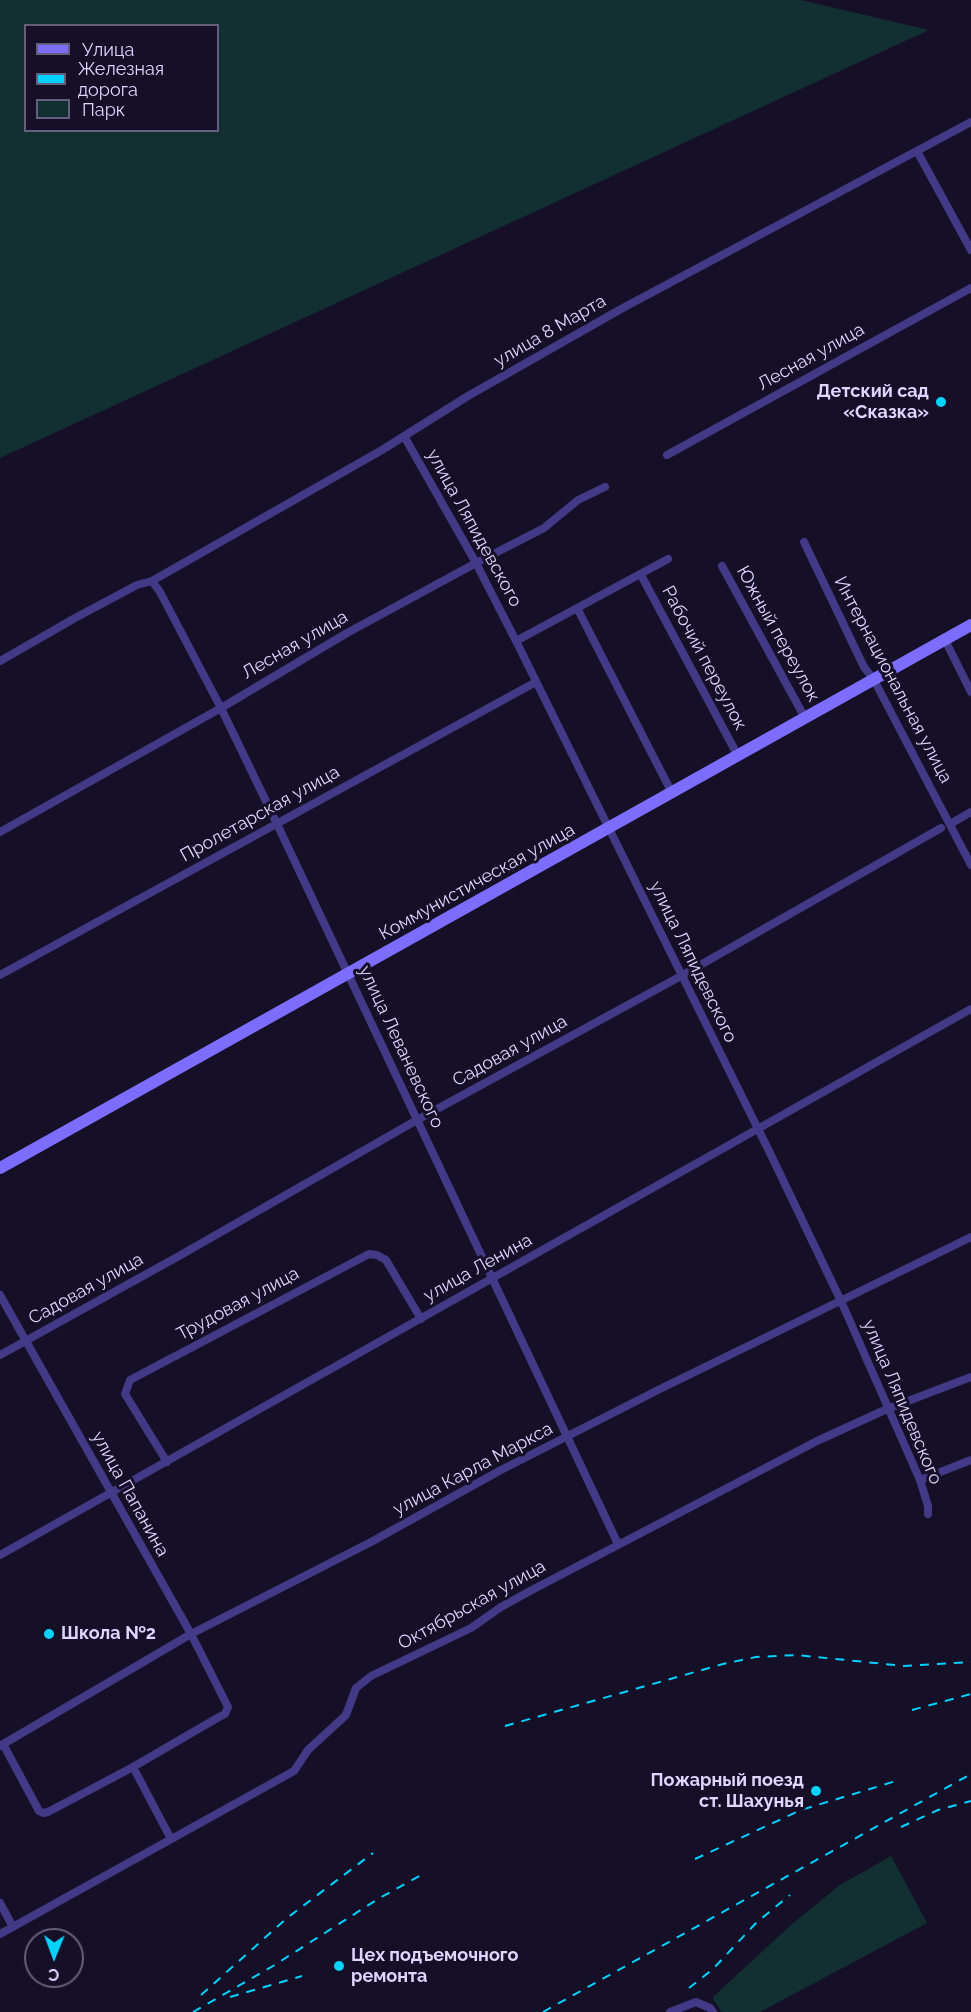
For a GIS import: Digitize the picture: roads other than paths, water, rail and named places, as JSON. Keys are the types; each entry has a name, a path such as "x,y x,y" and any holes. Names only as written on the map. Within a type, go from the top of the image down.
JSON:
{"street":[{"name":"улица 8 Марта","path":"152,581 404,436 450,406 621,309 971,122"},
{"path":"917,151 971,250"},
{"name":"Лесная улица","path":"667,455 971,288"},
{"name":"улица Ляпидевского","path":"404,436 476,563 516,641 841,1301 920,1480 927,1499 927,1514"},
{"name":"Лесная улица","path":"0,832 337,639 544,528 578,500 605,487"},
{"name":"Интернациональная улица","path":"804,542 864,667 971,865"},
{"path":"516,641 668,559"},
{"name":"Южный переулок","path":"722,566 805,718"},
{"name":"Рабочий переулок","path":"641,574 738,756"},
{"path":"0,661 102,603 137,585 152,581"},
{"name":"улица Леваневского","path":"152,581 160,592 220,708 277,824 569,1436 618,1544"},
{"path":"577,608 672,793"},
{"name":"Коммунистическая улица","path":"0,1168 971,625"},
{"path":"945,640 971,692"},
{"name":"Пролетарская улица","path":"0,975 536,682"},
{"path":"950,824 971,812"},
{"name":"Садовая улица","path":"0,1355 417,1120 681,976 941,828"},
{"name":"улица Ленина","path":"0,1555 971,1009"},
{"name":"улица Карла Маркса","path":"1,1745 191,1634 371,1542 501,1470 660,1389 971,1237"},
{"name":"Трудовая улица","path":"167,1462 125,1394 130,1380 369,1254 386,1260 421,1319"},
{"name":"улица Папанина","path":"0,1295 191,1634 227,1704 227,1710 219,1717 133,1767"},
{"name":"Октябрьская улица","path":"0,1934 294,1771 308,1750 346,1715 356,1688 371,1676 471,1628 501,1607 618,1544 817,1442 887,1409 971,1377"},
{"path":"920,1480 971,1460"},
{"path":"1,1745 39,1811 43,1813 133,1767 171,1839"},
{"path":"0,1903 13,1927"},
{"path":"670,2012 696,2002 710,2008 713,2012"}],"railway":[{"path":"505,1726 723,1664 756,1657 797,1655 904,1666 971,1662"},
{"path":"912,1710 971,1694"},
{"path":"543,2012 971,1774"},
{"path":"695,1859 801,1810 896,1781"},
{"path":"901,1827 938,1810 971,1801"},
{"path":"201,1995 287,1918 373,1853"},
{"path":"193,2012 423,1874"},
{"path":"689,1988 713,1969 756,1923 790,1895"},
{"path":"230,1997 302,1976"}],"place":[{"name":"Детский сад «Сказка»","path":"941,402"},
{"name":"Школа №2","path":"49,1634"},
{"name":"Пожарный поезд ст. Шахунья","path":"816,1791"},
{"name":"Цех подъемочного ремонта","path":"339,1966"}]}
